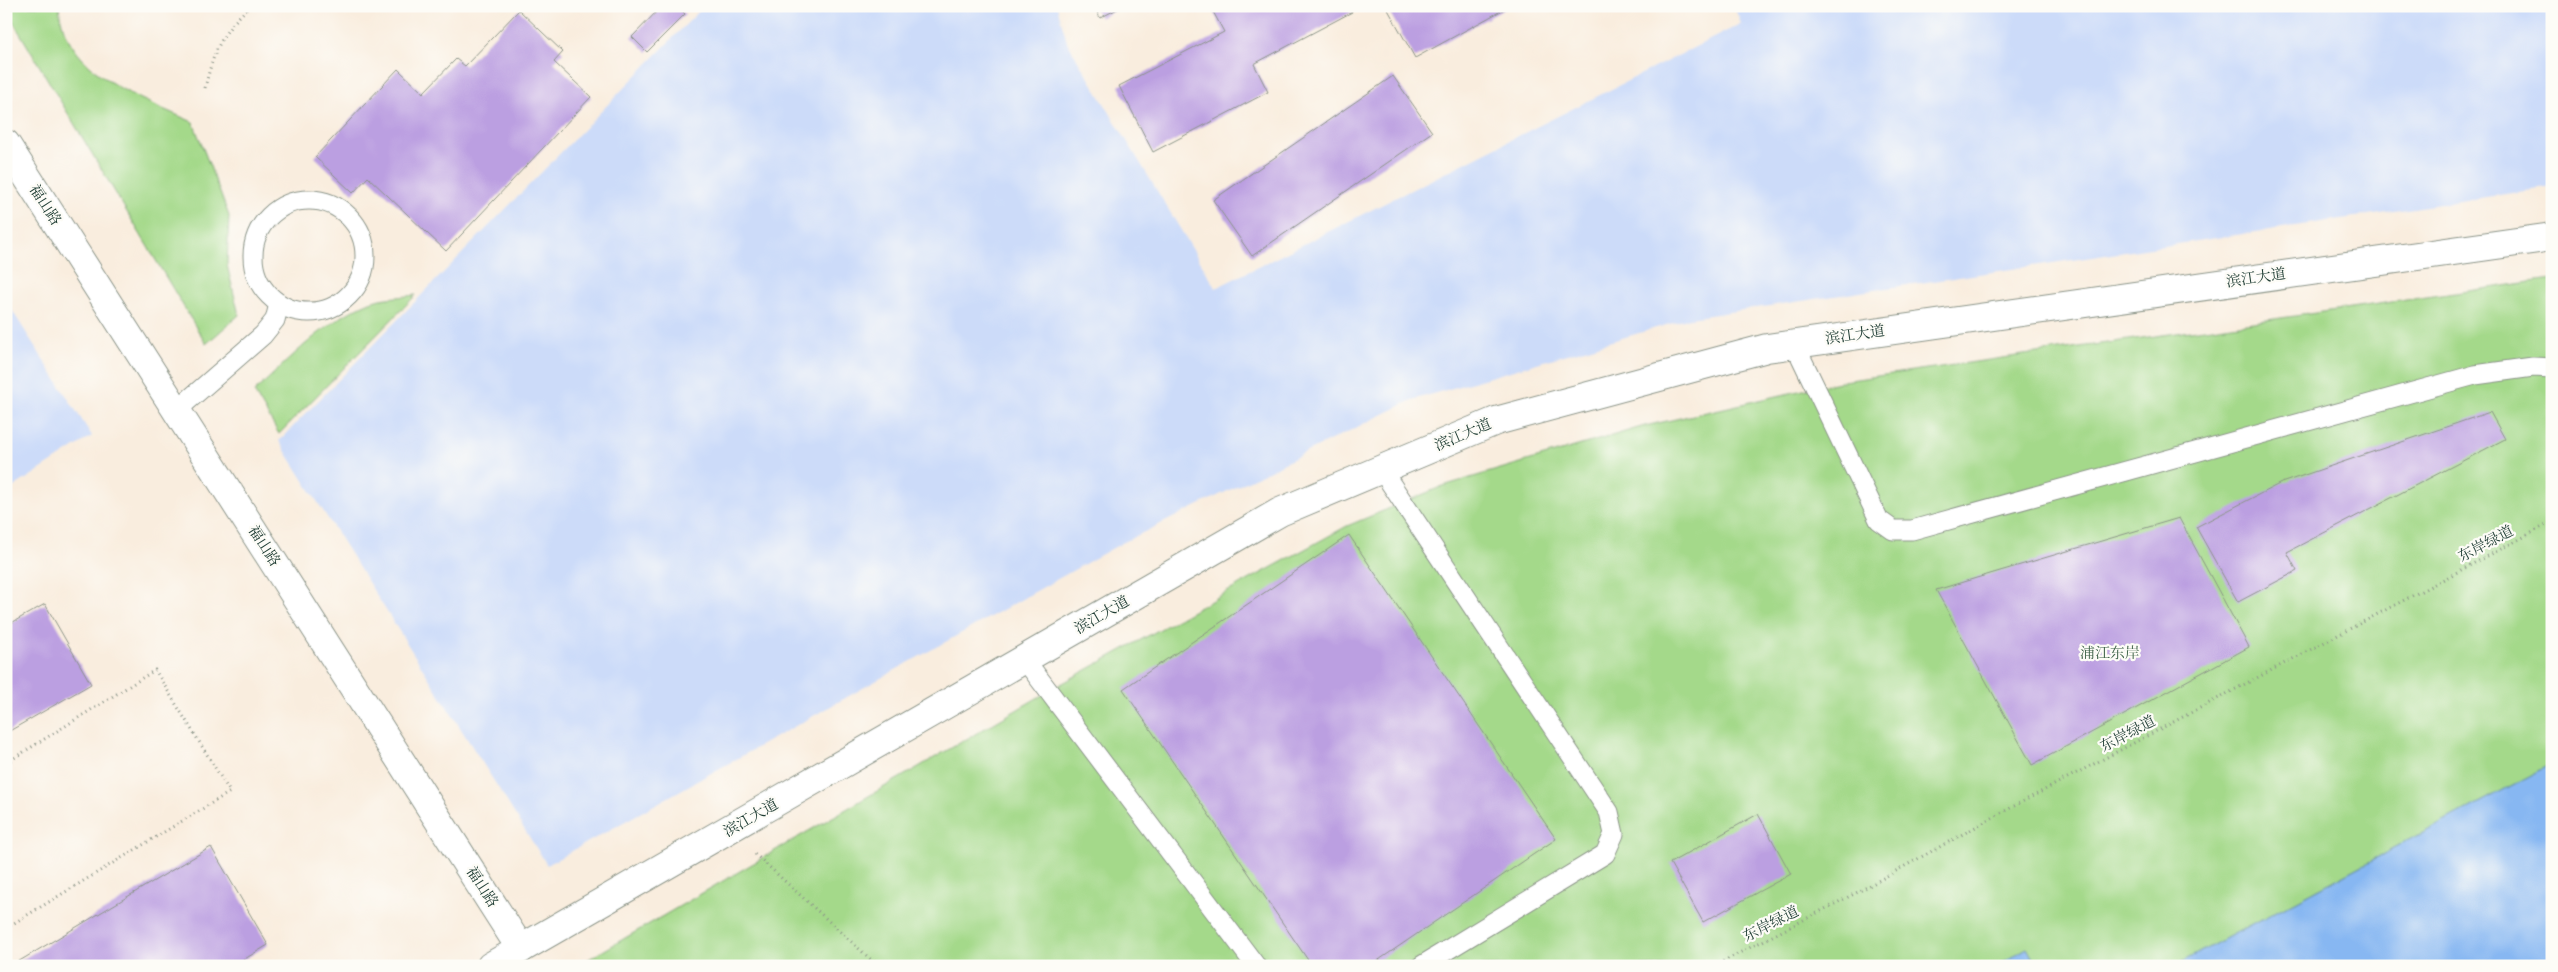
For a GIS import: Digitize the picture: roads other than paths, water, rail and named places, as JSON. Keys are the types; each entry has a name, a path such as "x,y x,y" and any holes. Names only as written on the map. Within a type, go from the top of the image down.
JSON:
{"street":[{"name":"福山路","path":"6,144 177,410 505,960"},
{"name":"滨江大道","path":"505,960 1280,512 1496,421 1767,348 1794,343 2552,237"}],"lane":[{"path":"312,199 330,203 347,213 359,227 365,245 366,264 360,282 348,297 332,307 314,312 296,311 279,304 265,292 256,276 253,258 255,239 263,222 283,206 293,202 312,199"},
{"path":"177,410 263,335 275,320 279,304"},
{"path":"1794,343 1879,520 1893,530 1912,530 2475,374 2533,367 2552,368"},
{"path":"1381,469 1609,812 1614,834 1605,854 1421,966"},
{"path":"1026,660 1256,966"}],"water":[{"path":"2552,764 2552,966 2174,966"},
{"path":"2027,948 2037,966 1996,966"}],"park label":[{"name":"浦江东岸","path":"2110,653"}]}
